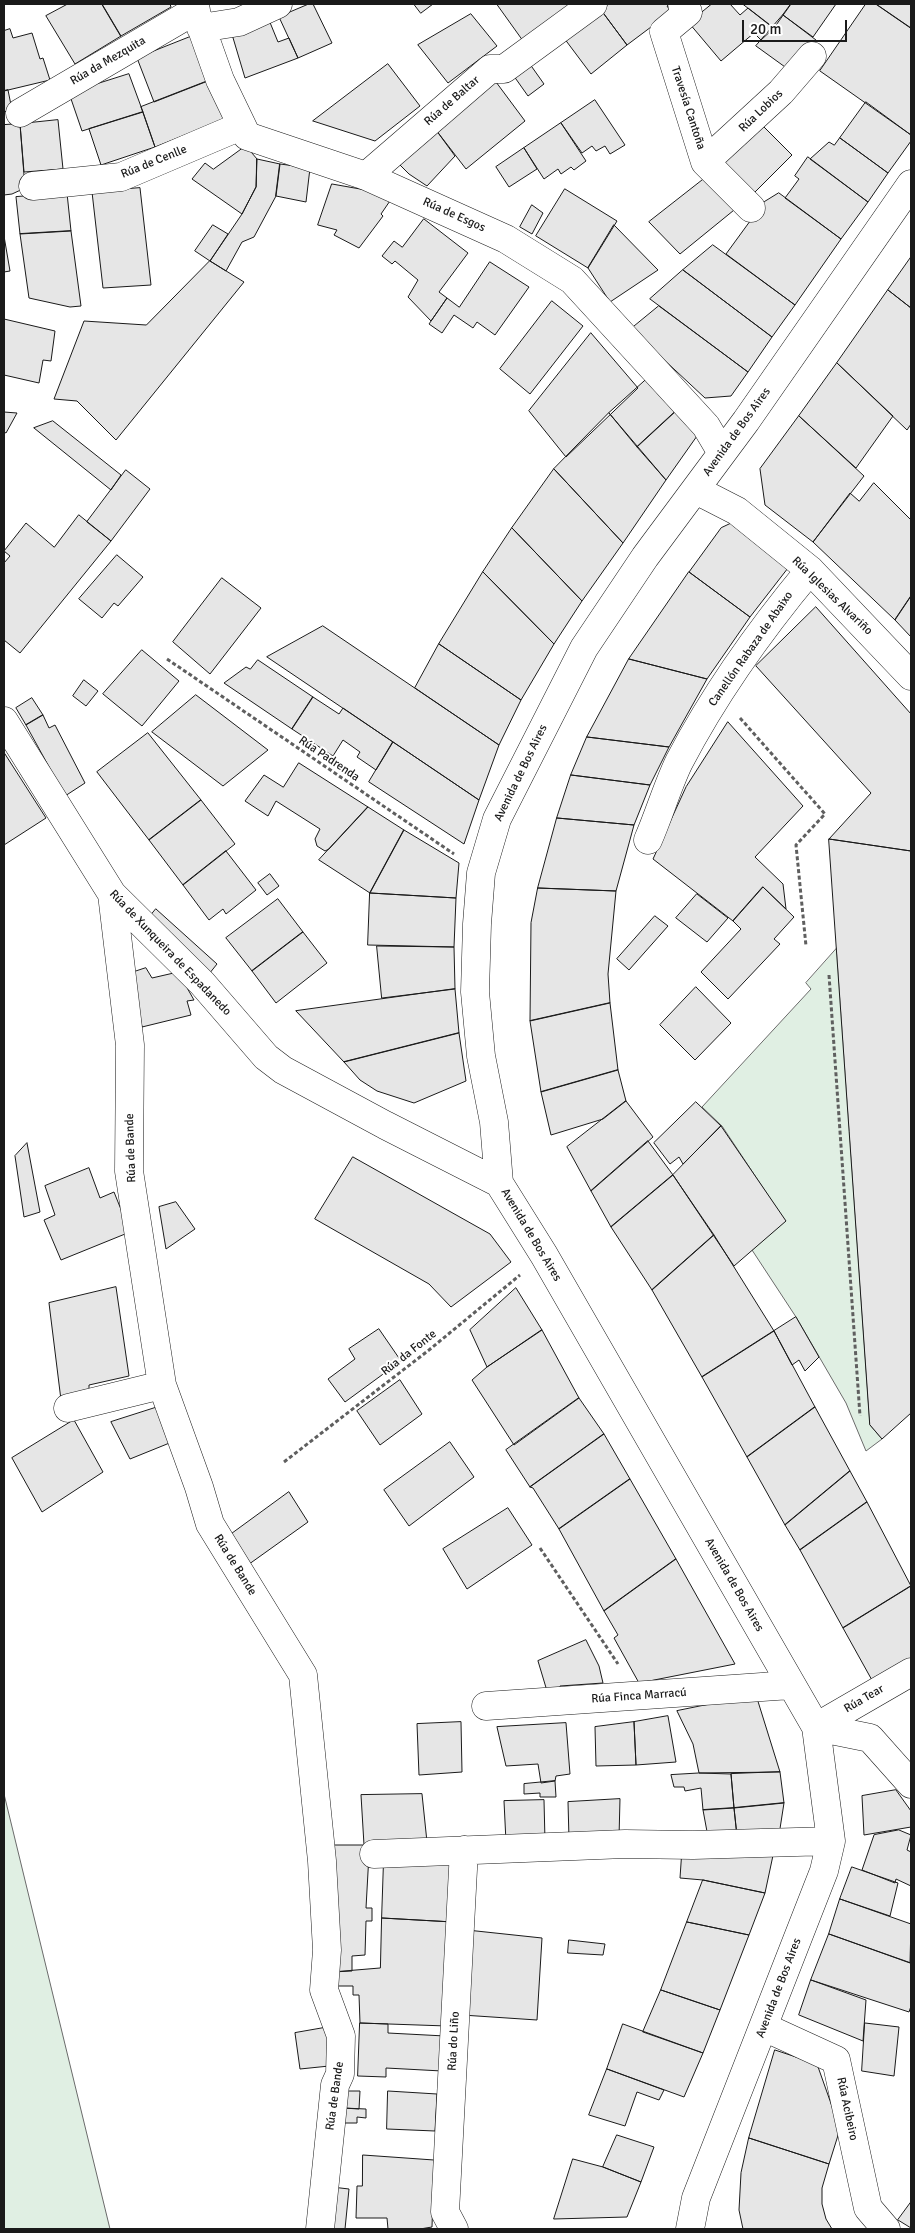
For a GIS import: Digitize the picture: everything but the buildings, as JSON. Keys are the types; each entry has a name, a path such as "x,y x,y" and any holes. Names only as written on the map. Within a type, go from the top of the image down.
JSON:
{"street":[{"path":"197,14 239,22 278,4"},
{"name":"Rúa de Baltar","path":"366,176 490,69 504,69 593,4"},
{"name":"Travesía Cantoña","path":"688,6 664,32 705,162 751,208"},
{"path":"197,14 241,126"},
{"name":"Rúa da Mezquita","path":"20,113 197,14"},
{"name":"Rúa Lobios","path":"705,162 781,92 812,56"},
{"name":"Rúa de Esgos","path":"241,126 247,136 366,176 506,239 572,280 706,426 722,453"},
{"name":"Rúa de Cenlle","path":"33,186 121,177 241,126"},
{"name":"Avenida de Bos Aires","path":"690,2229 696,2198 824,1871 831,1841 816,1727 544,1255 499,1183 494,1122 481,1056 475,992 481,873 497,819 584,648 911,184"},
{"name":"Rúa Iglesias Alvariño","path":"696,490 736,511 810,570 911,676"},
{"name":"Canellón Rabaza de Abaixo","path":"648,840 678,764 718,693 771,617 810,570"},
{"name":"Rúa de Xunqueira de Espadanedo","path":"6,729 112,894 202,983 272,1062 283,1070 385,1126 499,1183"},
{"name":"Rúa de Bande","path":"112,894 130,1045 129,1171 162,1385 199,1487 210,1524 303,1675 322,1861 327,1950 324,1990 340,2036 340,2074 335,2085 320,2229"},
{"path":"68,1408 162,1385"},
{"name":"Rúa Tear","path":"816,1727 911,1672"},
{"name":"Rúa Finca Marracú","path":"486,1706 640,1697 791,1685"},
{"path":"816,1727 870,1738 911,1784"},
{"path":"374,1854 625,1844 693,1845 831,1841"},
{"name":"Rúa do Liño","path":"454,2229 445,2212 464,1850"},
{"name":"Rúa Acibeiro","path":"764,2027 836,2060 868,2208 886,2229"}],"path":[{"name":"Rúa Padrenda","path":"166,659 481,873"},
{"path":"718,693 825,814 796,845 806,946"},
{"path":"829,975 860,1416"},
{"name":"Rúa da Fonte","path":"284,1462 429,1350 544,1255"},
{"path":"540,1548 640,1697"}],"green space":[{"path":"837,948 870,1425 882,1439 866,1451 846,1403 796,1317 752,1250 785,1221 722,1126 702,1107 811,989 806,983"},
{"path":"4,1794 110,2229 4,2229"}]}
